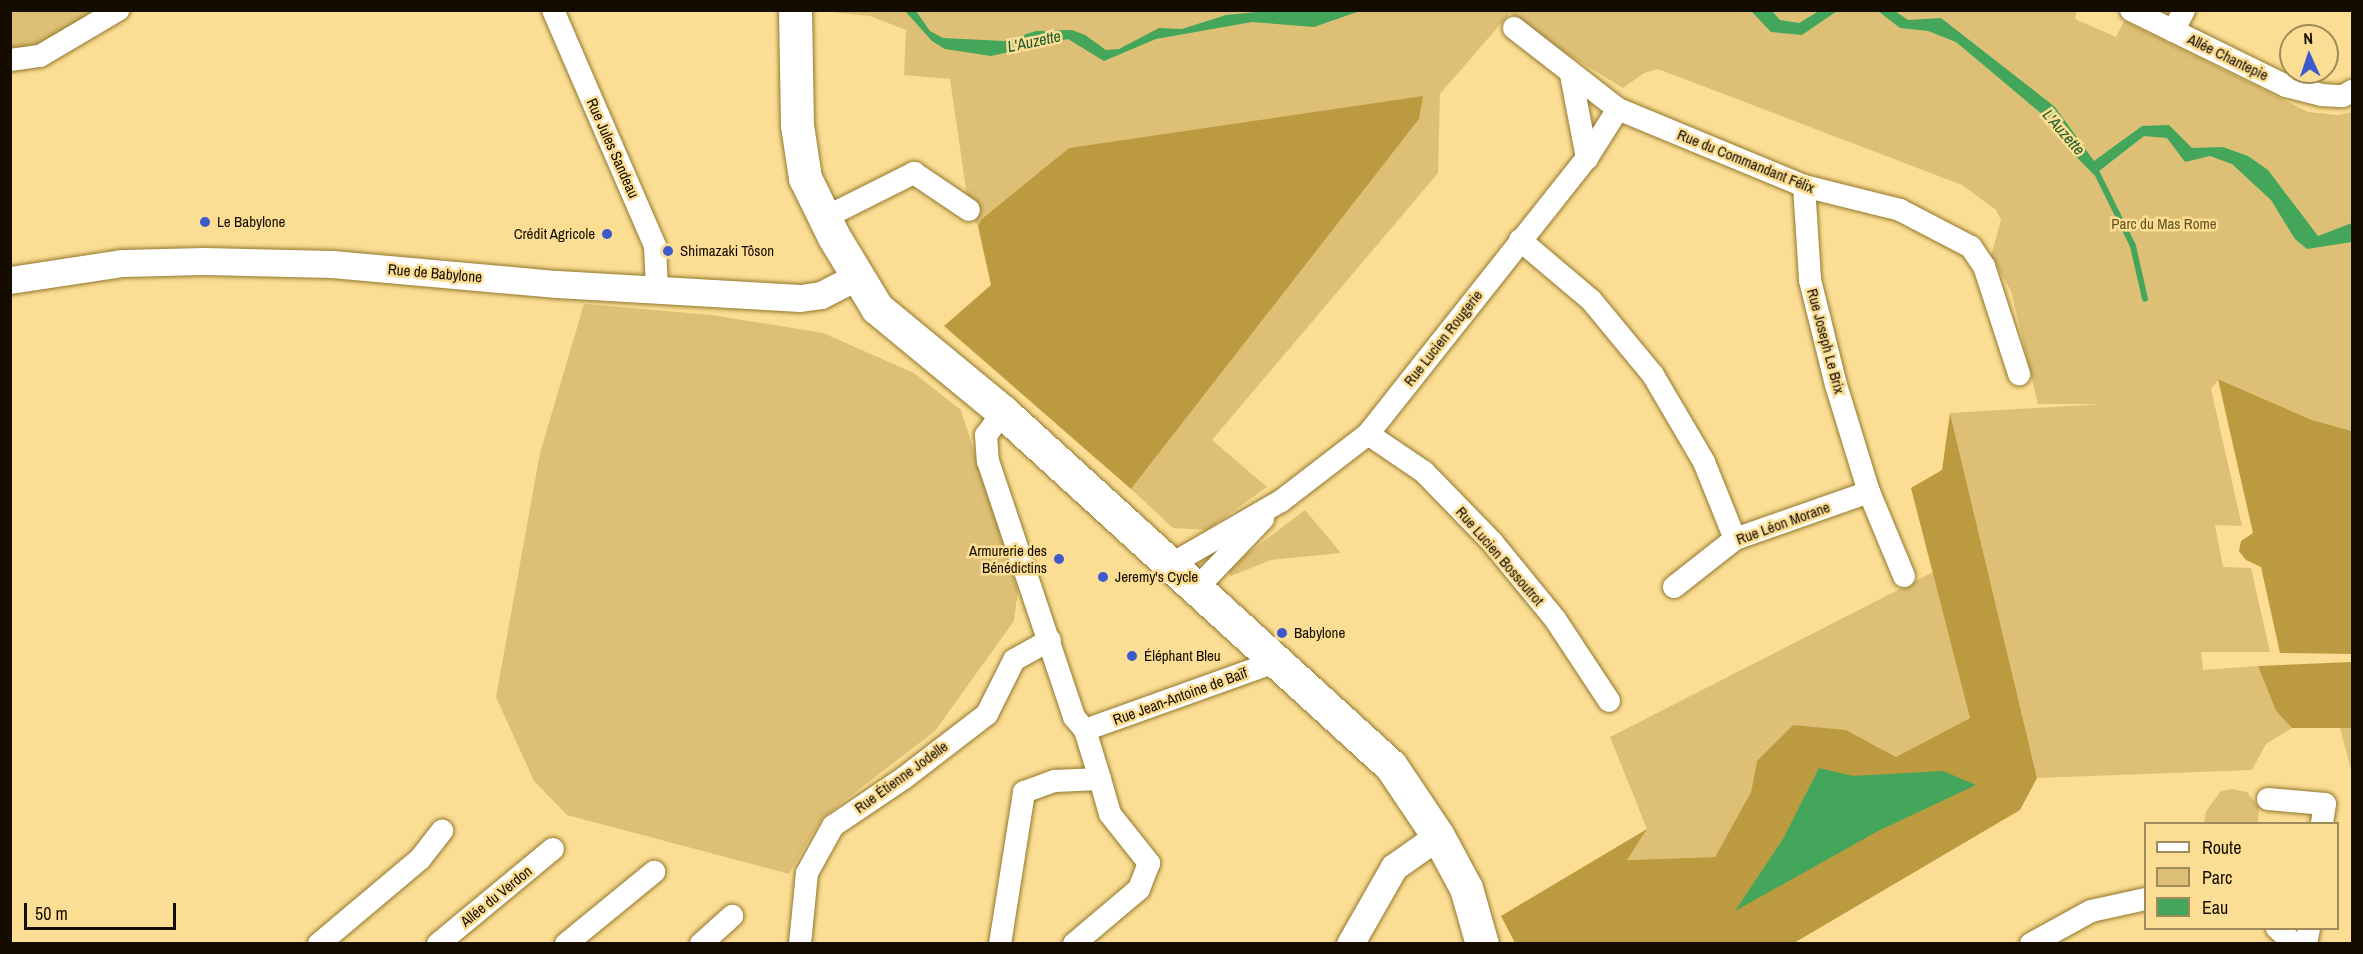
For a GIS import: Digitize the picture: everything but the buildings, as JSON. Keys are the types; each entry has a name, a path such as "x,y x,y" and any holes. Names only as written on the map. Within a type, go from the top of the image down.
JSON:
{"main road":[{"path":"795,16 799,136 805,178 856,277 877,308 1003,412 1391,766 1438,836 1466,888 1482,944"}],"street":[{"path":"10,60 40,56 118,10"},
{"name":"Rue Jules Sandeau","path":"553,10 655,246 657,289"},
{"name":"Allée Chantepie","path":"2131,10 2286,86 2321,94 2343,96 2352,91"},
{"name":"Allée Chantepie","path":"2173,31 2184,10"},
{"name":"Rue du Commandant Félix","path":"1514,28 1571,75 1618,109 1804,186 1900,210 1971,247 1984,266 2019,374"},
{"path":"1571,75 1587,158"},
{"name":"Rue Lucien Rougerie","path":"1170,565 1281,501 1368,434 1587,158 1618,109"},
{"path":"824,218 914,173 969,210"},
{"name":"Rue Joseph Le Brix","path":"1804,186 1810,280 1836,385 1869,492 1904,576"},
{"path":"1520,240 1591,300 1653,375 1704,462 1735,539"},
{"name":"Rue de Babylone","path":"10,280 123,263 204,261 332,264 800,298 821,295 856,277"},
{"path":"1003,412 986,435 988,461 1074,717 1085,730 1110,814 1149,863 1139,889 1074,944"},
{"name":"Rue Lucien Bossoutrot","path":"1368,434 1424,472 1492,542 1555,619 1609,701"},
{"name":"Rue Léon Morane","path":"1674,586 1735,539 1869,492"},
{"name":"Rue Lucien Rougerie","path":"1196,589 1281,501"},
{"name":"Rue Étienne Jodelle","path":"800,944 807,873 833,826 904,778 987,714 1014,660 1050,640"},
{"name":"Rue Jean-Antoine de Baïf","path":"1085,730 1275,662"},
{"path":"1000,944 1024,792 1055,781 1100,779"},
{"path":"2268,799 2325,804 2322,822"},
{"path":"319,944 420,859 442,831"},
{"path":"1350,944 1394,867 1438,836"},
{"name":"Allée du Verdon","path":"438,944 553,849"},
{"path":"567,944 654,872"},
{"path":"2031,944 2091,911 2144,899"},
{"path":"700,944 732,916"},
{"path":"2279,930 2294,944"}],"green space":[{"path":"10,11 95,11 53,40 11,51"},
{"name":"Parc du Mas Rome","path":"821,11 2077,11 2075,19 2116,37 2124,21 2308,112 2338,115 2352,112 2352,431 2312,420 2219,379 2211,389 2242,526 2215,525 2223,567 2251,568 2270,652 2201,652 2203,670 2258,666 2276,711 2292,728 2266,744 2252,770 2037,778 1950,413 2102,404 2038,404 2011,291 1991,256 2001,220 1996,210 1962,185 1658,69 1644,73 1623,88 1546,41 1510,13 1440,94 1438,173 1212,440 1267,487 1207,530 1173,528 1131,489 1419,119 1069,148 978,226 969,210 950,79 904,75 906,30 870,16"},
{"path":"584,304 712,315 823,333 914,373 961,410 1018,591 1014,621 935,731 822,818 789,874 567,815 534,781 496,697 540,453"},
{"path":"1305,510 1341,553 1271,560 1231,576 1226,570"},
{"path":"1933,572 1970,718 1896,757 1846,730 1757,761 1751,792 1715,857 1626,860 1647,829 1610,737"},
{"path":"2340,728 2352,728 2352,773"},
{"path":"2233,789 2247,792 2259,807 2258,822 2204,822 2206,811 2221,791"}],"shaded area":[{"path":"1423,96 1419,119 1131,489 944,326 991,285 978,226 982,219 1069,148"},
{"path":"2218,379 2312,420 2352,431 2352,654 2280,653 2261,567 2246,560 2239,551 2241,541 2253,533"},
{"path":"1950,413 2037,778 2020,810 1794,943 1515,943 1501,916 1647,829 1627,860 1715,857 1751,792 1757,761 1793,725 1846,730 1896,757 1970,718 1911,488 1942,470"},
{"path":"2352,662 2352,728 2292,728 2276,711 2258,666"}],"water":[{"name":"L'Auzette","path":"1276,10 1360,11 1314,27 1252,22 1156,39 1104,61 1068,39 991,56 945,49 932,41 905,11 916,11 930,31 943,38 1004,41 1036,31 1072,30 1085,35 1106,50 1119,49 1159,28 1182,29 1226,15"},
{"path":"1751,11 1772,11 1780,20 1799,23 1819,11 1837,11 1802,35 1771,32"},
{"name":"L'Auzette","path":"1878,11 1895,11 1908,20 1941,18 2055,107 2094,161 2142,126 2169,125 2192,148 2223,147 2248,156 2268,170 2318,236 2352,223 2352,242 2307,249 2295,239 2271,200 2232,164 2210,156 2185,162 2167,138 2144,136 2094,175 2062,142 2050,121 1956,42 1928,31 1900,28"},
{"path":"1819,768 1853,776 1943,771 1976,785 1878,831 1735,911 1783,839"}],"waterway":[{"path":"2094,167 2133,246 2145,299"}],"place":[{"name":"Le Babylone","path":"205,222"},
{"name":"Crédit Agricole","path":"607,234"},
{"name":"Shimazaki Tôson","path":"668,251"},
{"name":"Armurerie des Bénédictins","path":"1059,559"},
{"name":"Jeremy's Cycle","path":"1103,577"},
{"name":"Babylone","path":"1282,633"},
{"name":"Éléphant Bleu","path":"1132,656"}]}
